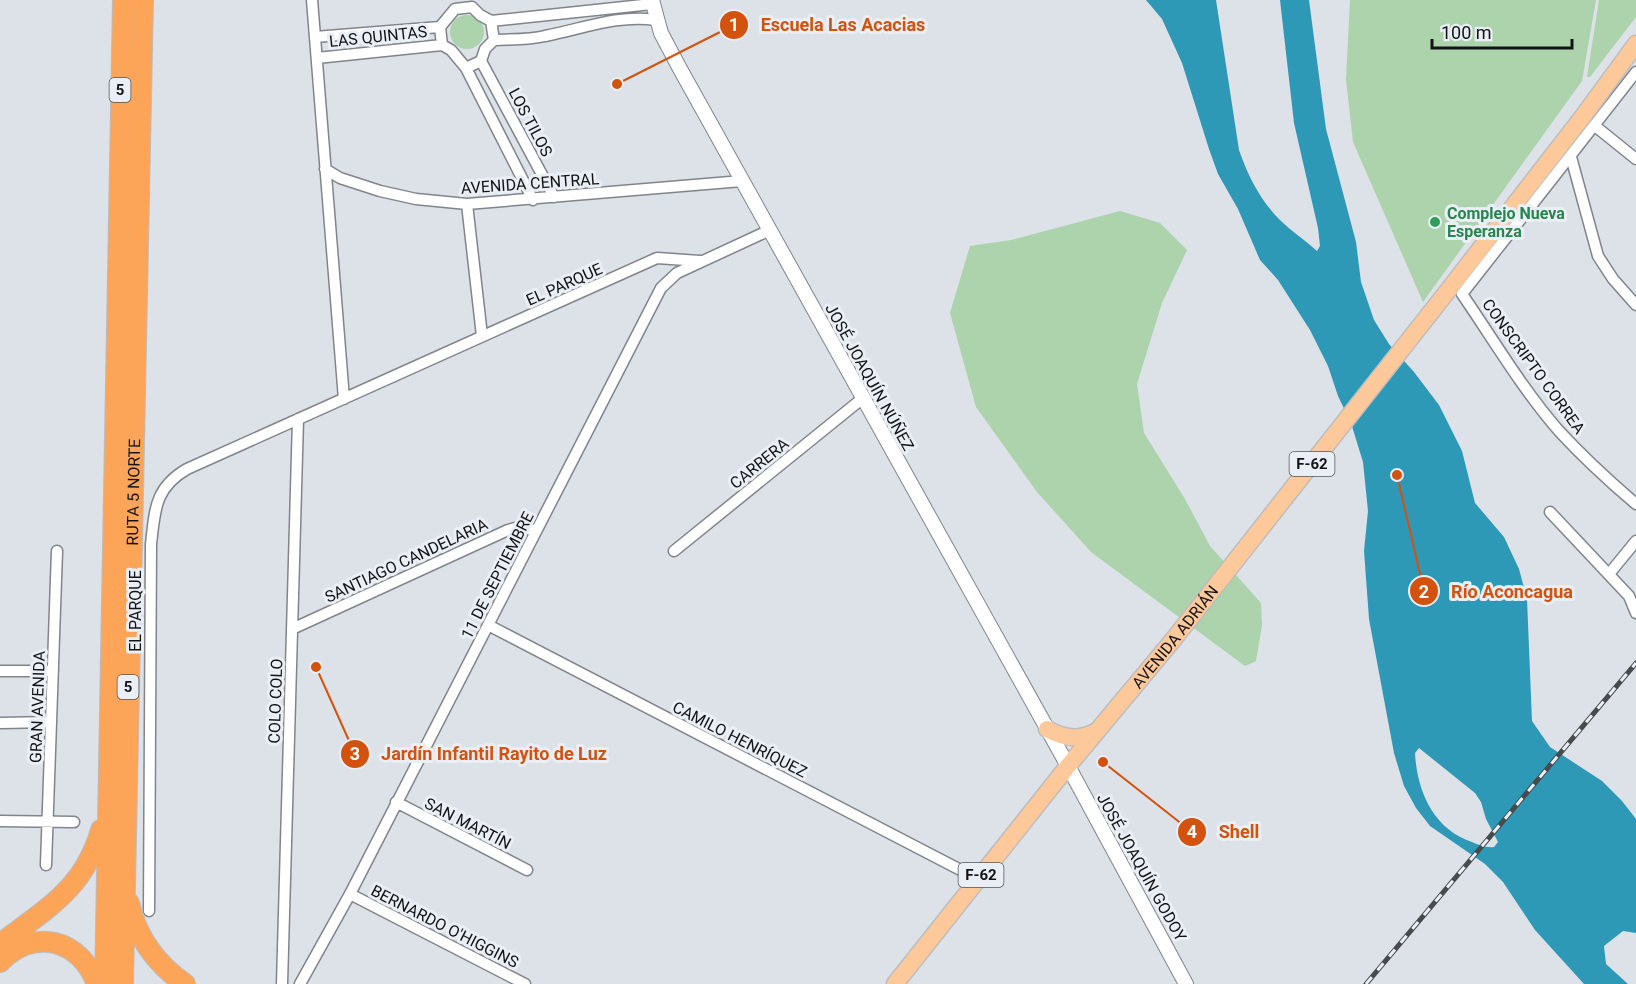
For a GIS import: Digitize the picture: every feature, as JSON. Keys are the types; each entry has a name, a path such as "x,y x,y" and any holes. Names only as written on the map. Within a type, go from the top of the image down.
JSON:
{"highway":[{"name":"RUTA 5 NORTE","path":"105,984 123,0"},
{"name":"RUTA 5 NORTE","path":"123,984 142,0"},
{"path":"0,944 62,896 81,876 95,849 108,801"},
{"path":"125,877 130,908 146,947 165,968 185,984"},
{"path":"0,962 22,946 53,942 77,954 87,965 97,984"}],"main road":[{"name":"F-62","path":"1456,291 1636,44"},
{"name":"AVENIDA ADRIÁN","path":"895,984 1068,766 1456,291"},
{"path":"1047,729 1069,738 1083,737 1096,732"}],"street":[{"path":"312,0 344,399"},
{"path":"442,45 440,27 454,4 472,3 480,15 491,21 652,2"},
{"name":"JOSÉ JOAQUÍN NÚÑEZ","path":"652,2 656,20 669,49 1068,766"},
{"path":"466,68 481,60 485,48 494,40 542,37 614,20 642,18 656,20"},
{"path":"491,21 494,40"},
{"name":"LAS QUINTAS","path":"315,38 440,27"},
{"name":"LAS QUINTAS","path":"317,58 442,45"},
{"name":"LOS TILOS","path":"442,45 451,50 466,68 533,200"},
{"name":"LOS TILOS","path":"481,60 554,197"},
{"path":"1456,291 1571,157 1636,72"},
{"path":"1595,126 1636,159"},
{"path":"1571,157 1598,256 1608,273 1636,305"},
{"name":"AVENIDA CENTRAL","path":"325,169 340,178 380,191 416,199 467,204 742,181"},
{"path":"467,204 482,336"},
{"name":"11 DE SEPTIEMBRE","path":"300,984 350,894 661,288 670,278 700,261 770,230"},
{"path":"657,258 670,278"},
{"name":"EL PARQUE","path":"149,910 151,544 155,505 167,484 187,469 657,258 700,261"},
{"name":"CONSCRIPTO CORREA","path":"1456,291 1558,430 1607,480 1636,504"},
{"name":"CARRERA","path":"674,551 863,398"},
{"name":"COLO COLO","path":"282,984 298,419"},
{"path":"1550,512 1633,599 1636,614"},
{"name":"SANTIAGO CANDELARIA","path":"292,630 508,530 516,528 536,530"},
{"path":"1609,574 1636,541"},
{"name":"GRAN AVENIDA","path":"46,865 57,551"},
{"name":"CAMILO HENRÍQUEZ","path":"488,625 978,879"},
{"path":"0,671 53,671"},
{"path":"0,723 51,722"},
{"name":"JOSÉ JOAQUÍN GODOY","path":"1068,766 1186,984"},
{"name":"SAN MARTÍN","path":"396,802 527,870"},
{"path":"0,821 74,822"},
{"name":"BERNARDO O'HIGGINS","path":"350,894 525,984"}],"green space":[{"name":"Complejo Nueva Esperanza","path":"1350,0 1596,0 1582,81 1423,302 1353,142 1346,79"},
{"path":"1599,0 1636,0 1636,17 1590,77 1587,77"},
{"path":"467,15 479,20 484,32 479,44 467,49 455,44 450,32 455,20"},
{"path":"1120,211 1160,223 1187,250 1162,303 1137,384 1144,433 1185,499 1210,546 1261,603 1262,625 1256,661 1245,666 1091,552 1037,492 976,407 950,313 970,246 1011,240"}],"water":[{"path":"1146,0 1216,0 1239,150 1243,160 1255,187 1266,204 1284,224 1317,251 1320,246 1318,228 1294,123 1280,0 1309,0 1326,129 1356,242 1361,282 1374,320 1389,344 1439,405 1462,451 1475,503 1504,537 1519,569 1527,599 1532,721 1550,747 1602,781 1636,819 1636,933 1623,931 1604,946 1606,964 1628,984 1584,984 1535,930 1503,882 1485,864 1430,826 1416,808 1404,786 1394,753 1369,619 1364,551 1368,511 1363,462 1351,423 1338,396 1328,366 1310,330 1278,280 1260,260 1238,209 1218,174 1182,63 1162,19","holes":["1419,748 1475,793 1498,842 1494,847 1483,846 1458,836 1437,818 1419,781 1415,753"]}],"railway":[{"path":"1366,984 1636,663"}],"place":[{"name":"Escuela Las Acacias","path":"617,84"},
{"name":"Complejo Nueva Esperanza","path":"1435,222"},
{"name":"Río Aconcagua","path":"1397,475"},
{"name":"Jardín Infantil Rayito de Luz","path":"316,667"},
{"name":"Shell","path":"1103,762"}]}
